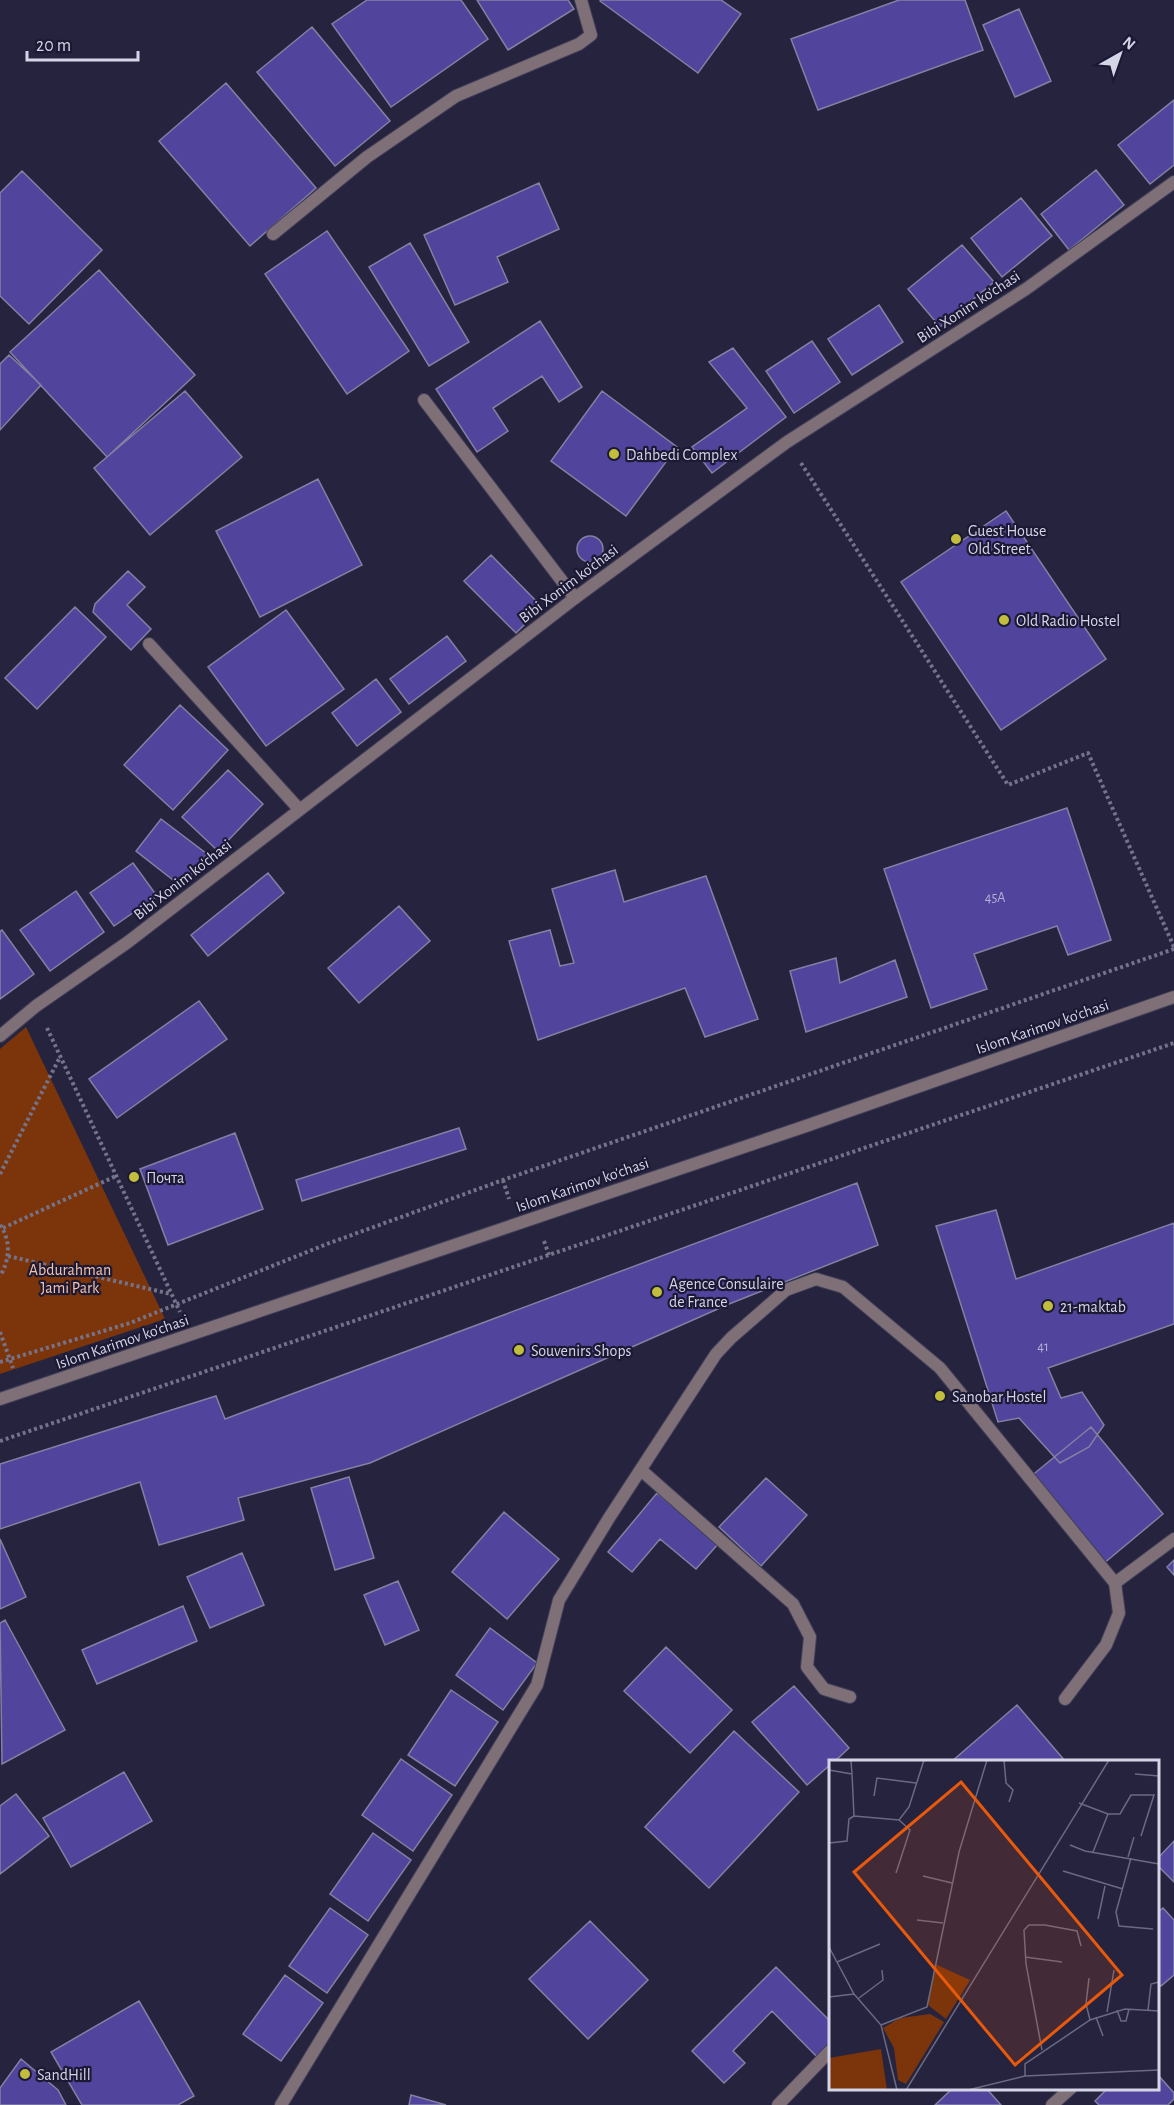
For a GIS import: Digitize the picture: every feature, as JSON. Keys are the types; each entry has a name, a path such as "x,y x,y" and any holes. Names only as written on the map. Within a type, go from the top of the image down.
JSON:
{"street":[{"path":"273,234 367,157 456,96 579,44 591,35 581,0"},
{"name":"Bibi Xonim ko'chasi","path":"0,1036 36,1006 128,942 575,598 787,442 1026,289 1174,182"},
{"path":"424,400 575,598"},
{"path":"149,644 299,809"},
{"name":"Islom Karimov ko'chasi","path":"0,1399 806,1126 1174,997"},
{"path":"281,2105 537,1685 559,1600 716,1354 786,1290 816,1279 843,1287 940,1368 1115,1582 1119,1613 1106,1645 1065,1699"},
{"path":"640,1470 792,1604 810,1637 807,1667 824,1689 850,1697"},
{"path":"1115,1582 1174,1539"},
{"path":"778,2105 829,2053"},
{"path":"1052,2105 1069,2090"}],"path":[{"path":"0,1362 130,1323 327,1244 492,1184 1174,948 1088,753 1008,785 787,442"},
{"path":"36,1006 191,1335"},
{"path":"0,1441 1174,1043"},
{"path":"0,1173 60,1056"},
{"path":"0,1276 8,1256 8,1242 1,1227 116,1176"},
{"path":"8,1256 172,1294"},
{"path":"0,1332 21,1392"}],"green space":[{"name":"Abdurahman Jami Park","path":"26,1027 165,1319 0,1374 0,1049"}],"building":[{"path":"367,0 461,0 488,39 391,107 332,24"},
{"path":"477,0 568,0 574,9 508,50"},
{"path":"601,0 721,0 741,14 698,73"},
{"path":"899,0 965,0 983,50 818,110 791,39"},
{"path":"1019,9 1051,81 1015,97 983,25"},
{"path":"312,27 390,121 335,166 257,72"},
{"path":"226,83 316,188 250,246 159,141"},
{"path":"1174,100 1174,165 1150,184 1118,145"},
{"path":"1096,170 1124,205 1069,250 1041,214"},
{"path":"22,171 102,250 29,324 0,296 0,193"},
{"path":"539,183 559,229 497,257 508,282 455,305 424,235"},
{"path":"1021,198 1052,236 1002,277 971,238"},
{"path":"327,231 409,351 347,394 265,274"},
{"path":"410,243 469,342 429,366 369,267"},
{"path":"962,245 994,282 940,327 908,289"},
{"path":"99,270 195,375 107,457 10,352"},
{"path":"879,305 903,342 852,375 828,339"},
{"path":"540,321 582,387 559,402 542,376 493,408 508,431 477,452 436,389"},
{"path":"812,341 840,382 794,413 766,371"},
{"path":"733,348 786,417 712,473 692,447 747,408 709,362"},
{"path":"9,355 41,385 0,430 0,364"},
{"path":"185,391 242,457 150,535 94,468"},
{"name":"Dahbedi Complex","path":"602,391 677,447 626,516 551,461"},
{"path":"318,479 362,565 260,617 216,531"},
{"name":"Old Radio Hostel","path":"1006,511 1106,659 1001,730 901,582"},
{"path":"590,536 599,540 603,549 599,558 590,562 581,558 577,549 581,540"},
{"path":"491,555 542,607 516,633 464,581"},
{"path":"128,571 145,587 127,605 151,629 131,650 93,612 95,604"},
{"path":"75,607 106,637 37,709 5,678"},
{"path":"286,610 344,689 266,746 208,667"},
{"path":"447,636 466,661 409,704 390,679"},
{"path":"376,679 401,712 357,746 332,713"},
{"path":"180,705 228,750 173,810 124,765"},
{"path":"228,770 263,804 218,851 182,817"},
{"path":"1067,808 1111,940 1068,955 1057,926 974,954 987,989 931,1008 884,869"},
{"path":"161,819 207,854 182,887 136,851"},
{"path":"133,863 157,896 114,926 90,893"},
{"path":"615,870 624,902 706,876 758,1019 705,1037 685,988 538,1040 509,941 550,930 560,966 574,963 552,889"},
{"path":"268,873 284,893 208,956 191,935"},
{"path":"76,891 104,932 50,971 20,930"},
{"path":"399,906 430,941 359,1003 328,968"},
{"path":"2,930 34,974 0,999 0,931"},
{"path":"836,958 840,983 895,960 907,997 806,1032 790,971"},
{"path":"199,1001 227,1039 117,1118 89,1079"},
{"path":"459,1128 466,1149 302,1201 296,1180"},
{"path":"235,1133 263,1209 168,1245 140,1169"},
{"name":"Souvenirs Shops","path":"857,1183 878,1245 729,1304 370,1463 238,1498 244,1520 159,1545 140,1482 0,1529 0,1464 216,1396 225,1419"},
{"path":"996,1210 1016,1279 1174,1223 1174,1324 1048,1368 1061,1398 1082,1392 1104,1425 1089,1447 1060,1463 1019,1418 998,1422 936,1226"},
{"path":"1091,1427 1163,1514 1103,1564 1030,1477"},
{"path":"349,1477 374,1558 335,1570 311,1488"},
{"path":"766,1478 807,1515 761,1566 719,1527"},
{"path":"657,1493 718,1544 696,1569 660,1539 632,1572 608,1552"},
{"path":"504,1512 559,1559 507,1619 452,1572"},
{"path":"0,1539 26,1597 0,1609"},
{"path":"242,1553 264,1605 210,1628 187,1577"},
{"path":"1174,1560 1174,1575 1167,1567"},
{"path":"398,1581 419,1630 385,1645 364,1595"},
{"path":"183,1606 197,1641 97,1684 82,1650"},
{"path":"5,1620 65,1730 2,1764 0,1623"},
{"path":"490,1628 537,1663 503,1710 456,1675"},
{"path":"666,1647 732,1710 690,1753 624,1691"},
{"path":"794,1686 849,1748 836,1760 829,1760 829,1766 807,1785 752,1722"},
{"path":"451,1690 498,1722 455,1786 408,1755"},
{"path":"1017,1705 1064,1760 953,1760"},
{"path":"734,1731 799,1792 709,1888 645,1827"},
{"path":"401,1759 452,1795 413,1851 362,1815"},
{"path":"124,1772 152,1821 71,1867 43,1818"},
{"path":"16,1794 49,1836 0,1874 0,1806"},
{"path":"373,1833 411,1860 368,1921 330,1894"},
{"path":"1174,1841 1174,1882 1159,1867 1159,1857"},
{"path":"330,1908 368,1935 327,1993 289,1966"},
{"path":"1163,1908 1174,1920 1174,1975 1161,1986 1159,1984 1159,1911"},
{"path":"590,1921 648,1980 588,2039 529,1979"},
{"path":"776,1967 829,2020 829,2046 818,2058 772,2011 733,2051 745,2063 724,2083 692,2051"},
{"path":"285,1975 323,2003 281,2061 243,2034"},
{"path":"139,2001 194,2096 178,2105 82,2105 51,2052"},
{"name":"SandHill","path":"21,2059 58,2090 66,2105 0,2105 0,2088"},
{"path":"1159,2076 1174,2093 1174,2099 1168,2105 1099,2105 1095,2101 1106,2090 1159,2090"},
{"path":"951,2090 988,2090 1001,2105 935,2105"},
{"path":"411,2095 446,2105 409,2105"}],"place":[{"name":"Dahbedi Complex","path":"614,454"},
{"name":"Guest House Old Street","path":"956,539"},
{"name":"Old Radio Hostel","path":"1004,620"},
{"name":"Почта","path":"134,1177"},
{"name":"Agence Consulaire de France","path":"657,1292"},
{"name":"21-maktab","path":"1048,1306"},
{"name":"Souvenirs Shops","path":"519,1350"},
{"name":"Sanobar Hostel","path":"940,1396"},
{"name":"SandHill","path":"25,2074"}]}
